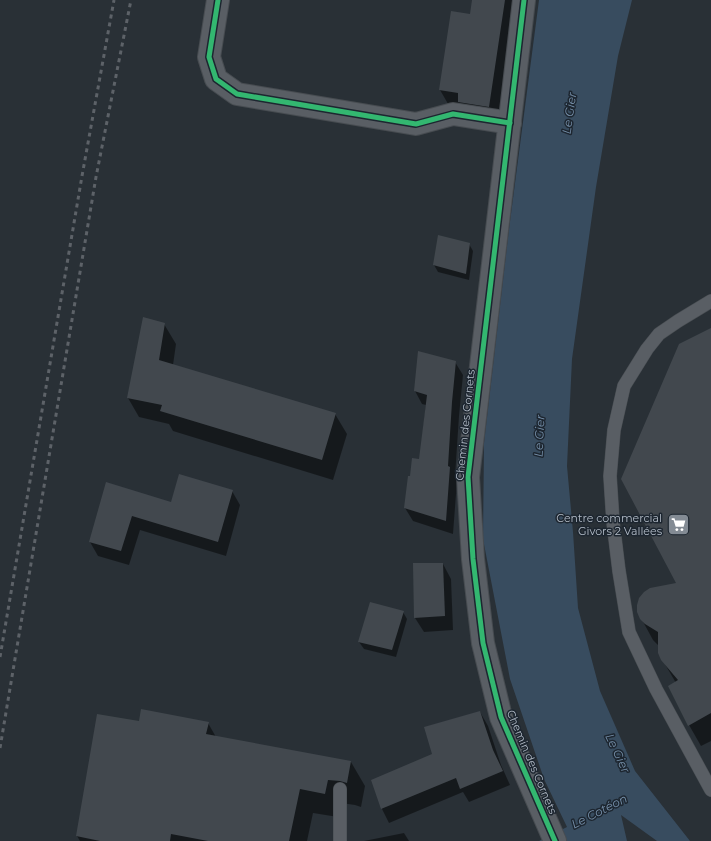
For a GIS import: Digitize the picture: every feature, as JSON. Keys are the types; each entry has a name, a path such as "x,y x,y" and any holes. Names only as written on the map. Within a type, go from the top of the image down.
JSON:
{"street":[{"path":"218,0 208,57 216,79 237,94 416,124 453,114 510,123"},
{"name":"Chemin des Cornets","path":"524,0 468,476 473,559 483,644 501,717 552,834"}],"lane":[{"path":"711,301 683,317 659,334 647,349 624,386 614,430 610,476 613,522 629,632 656,689 711,790"},
{"path":"340,789 340,841"}],"water":[{"path":"539,0 632,0 618,56 596,187 572,359 567,466 578,608 600,691 635,771 690,841 657,841 621,815 627,841 539,841 567,827 544,779 510,679 483,539 484,443 509,229"}],"building":[{"path":"472,0 505,0 489,107 458,102 458,93 439,90 451,11 470,14"},
{"path":"438,235 470,243 466,274 433,265"},
{"path":"143,317 165,323 159,360 336,413 322,460 160,411 162,405 127,398"},
{"name":"Centre commercial Givors 2 Vallées","path":"711,328 711,713 688,726 668,686 678,680 661,660 658,653 658,632 645,624 640,619 637,612 639,598 644,592 650,588 676,583 621,479 679,344"},
{"path":"418,351 456,361 448,466 450,467 446,521 404,508 412,458 419,459 427,395 414,391"},
{"path":"179,474 233,490 218,542 132,516 121,551 89,542 106,482 171,502"},
{"path":"413,563 443,563 445,616 414,618"},
{"path":"370,602 404,611 392,650 358,642"},
{"path":"141,709 209,722 206,734 351,761 347,783 328,780 325,794 300,789 289,841 208,841 171,834 170,841 100,841 76,836 97,714 139,721"},
{"path":"480,711 493,750 503,771 460,789 456,778 381,809 371,780 432,754 424,727"}],"railway":[{"path":"0,657 82,176 114,0"},
{"path":"0,748 96,177 131,0"}],"cycle path":[{"path":"218,0 209,57 216,79 237,94 416,124 453,114 510,123"},
{"path":"524,0 468,477 473,559 483,643 501,717 555,841"}],"place":[{"name":"Centre commercial Givors 2 Vallées","path":"678,524"}],"water label":[{"name":"Le Gier","path":"569,113"},
{"name":"Le Gier","path":"539,436"},
{"name":"Le Gier","path":"618,753"},
{"name":"Le Cotéon","path":"599,811"}]}
